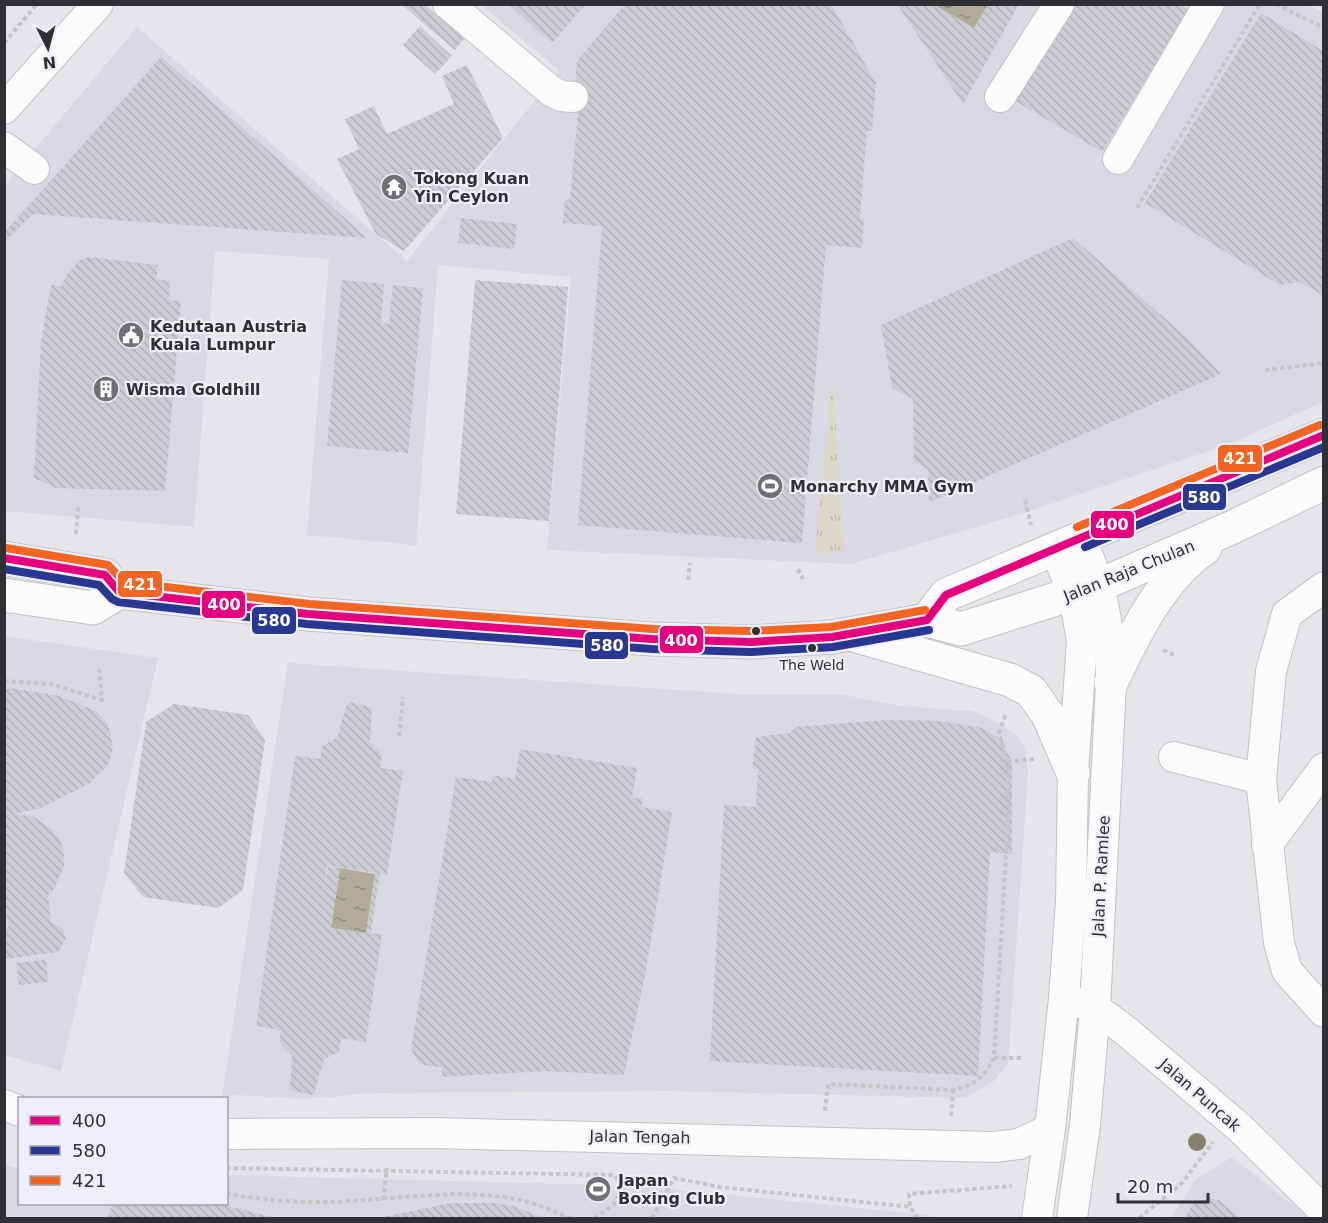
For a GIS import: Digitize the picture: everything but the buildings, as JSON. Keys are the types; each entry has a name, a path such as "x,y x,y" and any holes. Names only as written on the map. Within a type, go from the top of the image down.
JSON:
{"main road":[{"path":"927,620 946,595 1323,435"},
{"name":"Jalan Raja Chulan","path":"119,592 308,614 595,636 751,642 850,635 927,620 962,630 1087,590 1233,528 1323,483"},
{"path":"1111,683 1156,597 1191,558 1233,528"},
{"path":"4,558 105,574 119,592 93,608 4,596"},
{"path":"850,635 1010,680 1031,691 1048,715 1073,773"}],"street":[{"path":"4,109 98,4"},
{"path":"448,4 551,92 573,97"},
{"path":"1000,97 1059,4"},
{"path":"1118,159 1209,4"},
{"path":"4,147 34,170"},
{"name":"Jalan P. Ramlee","path":"1068,544 1111,642 1095,1008 1085,1125 1072,1218"},
{"path":"1323,587 1287,614 1271,671 1261,779 1279,943 1287,971 1323,1012"},
{"name":"Jalan P. Ramlee","path":"1037,1218 1050,1129 1064,998 1071,901 1073,773 1087,590"},
{"path":"1174,757 1261,779"},
{"path":"1267,845 1323,768"},
{"name":"Jalan Puncak","path":"1064,998 1095,1008 1240,1128 1323,1211"},
{"name":"Jalan Tengah","path":"228,1134 446,1133 994,1147 1019,1144 1050,1129"},
{"path":"1287,1177 1284,1195 1311,1218"}],"path":[{"path":"4,43 37,4"},
{"path":"1137,208 1260,4"},
{"path":"1276,4 1323,28"},
{"path":"1265,370 1323,363"},
{"path":"76,534 78,507"},
{"path":"688,580 690,563"},
{"path":"798,569 803,579"},
{"path":"4,681 51,684 102,700 99,667"},
{"path":"399,736 403,697"},
{"path":"825,1111 828,1084 953,1090 965,1088 985,1075 994,1058 1009,801 1007,762 999,733 1006,713"},
{"path":"1007,762 1037,758"},
{"path":"994,1058 1024,1058"},
{"path":"951,1118 953,1090"},
{"path":"1139,1218 1182,1184 1214,1140"},
{"path":"228,1168 387,1168 615,1175 623,1190 620,1197 595,1218"},
{"path":"383,1200 387,1168"},
{"path":"652,1218 674,1178 720,1187 910,1207"},
{"path":"918,1218 910,1207 909,1194 1019,1185"},
{"path":"228,1194 271,1201 383,1200 453,1196 509,1198 547,1208 570,1218"}],"shaded area":[{"path":"1306,4 1323,12 1323,402 1225,446 1024,513 851,564 547,550 571,277 438,265 416,545 307,535 329,259 215,251 194,527 5,511 5,185 137,27 407,261 559,70 481,5"},
{"path":"4,636 158,658 61,1071 5,1055"},
{"path":"288,663 737,694 839,694 901,706 972,711 990,718 1017,736 1025,747 1028,773 1008,1064 994,1081 966,1098 673,1091 374,1093 304,1099 235,1095 222,1097"},
{"path":"1232,1157 1309,1218 1171,1218 1195,1180"},
{"path":"4,1164 18,1169 18,1205 228,1205 228,1175 640,1186 929,1215 933,1218 5,1218"}],"green space":[{"path":"832,374 844,552 815,554"}],"water":[{"path":"933,5 988,5 974,28"},
{"path":"340,868 375,874 366,933 331,928"}],"transit line":[{"name":"421","path":"1077,527 1320,425"},
{"name":"400","path":"4,558 105,575 119,592 308,614 652,639 751,642 832,637 927,620 946,595 1324,435"},
{"name":"580","path":"1085,547 1324,447"},
{"name":"421","path":"6,548 108,565 124,582 309,604 653,629 751,631 831,627 925,610"},
{"name":"580","path":"4,569 99,585 118,602 307,624 652,649 751,652 833,647 929,630"}],"place":[{"name":"Tokong Kuan Yin Ceylon","path":"394,187"},
{"name":"Kedutaan Austria Kuala Lumpur","path":"131,335"},
{"name":"Wisma Goldhill","path":"106,389"},
{"name":"Monarchy MMA Gym","path":"770,486"},
{"name":"The Weld","path":"812,648"},
{"name":"Japan Boxing Club","path":"598,1189"}]}
